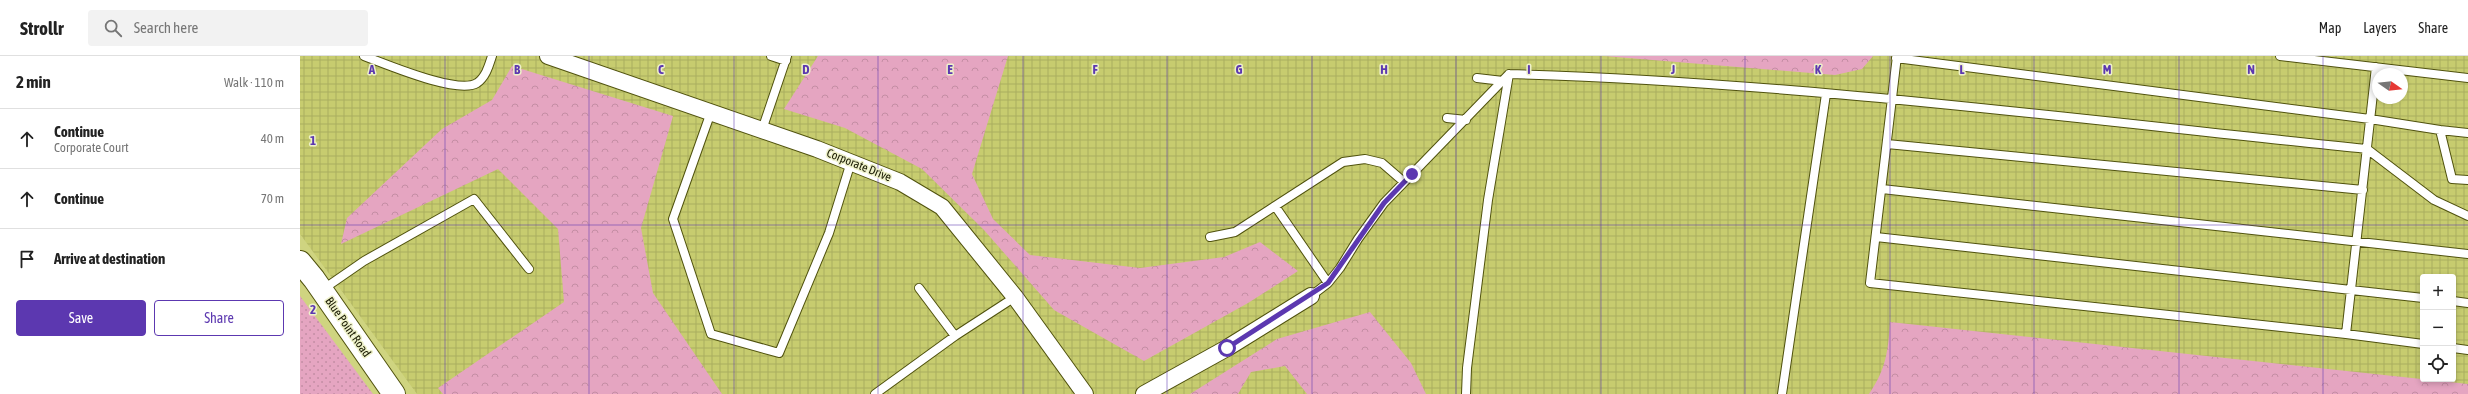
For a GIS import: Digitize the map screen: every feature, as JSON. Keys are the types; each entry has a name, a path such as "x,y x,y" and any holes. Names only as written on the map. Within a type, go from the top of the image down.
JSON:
{"street":[{"name":"Corporate Drive","path":"548,56 851,162 900,182 942,207 1015,297 1085,394"},
{"name":"Blue Point Road","path":"300,262 322,290 394,394"},
{"path":"1144,394 1227,348 1310,296"}],"lane":[{"path":"364,56 457,87 476,83 482,79 492,56"},
{"path":"762,130 786,58 771,56"},
{"path":"2280,56 2468,78"},
{"path":"2420,344 2346,334 1870,283 1897,57 2468,133"},
{"path":"2346,334 2376,67"},
{"path":"1466,394 1467,368 1488,200 1509,74"},
{"path":"1310,296 1328,283 1384,203 1509,74 1609,77 1826,94 2367,149 2434,200 2468,216"},
{"path":"1477,78 1502,81"},
{"path":"1782,394 1826,94"},
{"path":"711,112 673,219 711,334 779,353 829,233 851,162"},
{"path":"1447,118 1466,120"},
{"path":"2440,130 2452,179 2468,180"},
{"path":"1887,144 2363,190"},
{"path":"1210,237 1235,232 1343,162 1365,159 1382,163 1404,182"},
{"path":"1882,189 2468,254"},
{"path":"322,290 364,261 474,199 530,269"},
{"path":"1275,206 1328,283"},
{"path":"1876,237 2420,298"},
{"path":"919,288 955,336"},
{"path":"875,394 955,336 1015,297"},
{"path":"2456,301 2468,302"},
{"path":"2456,348 2468,350"}],"shaded area":[{"path":"300,56 2468,56 2468,394 417,394 300,234"}],"green space":[{"path":"818,56 1008,56 972,174 993,219 1030,255 1140,268 1224,257 1260,242 1298,271 1248,303 1144,361 1054,310 984,230 922,169 845,128 784,109"},
{"path":"1604,56 1873,56 1862,69 1835,75"},
{"path":"512,66 673,116 641,228 653,293 722,394 443,394 438,388 564,302 558,229 498,169 341,244 347,218 442,129 492,100"},
{"path":"300,296 373,394 300,394"},
{"path":"1370,312 1411,363 1426,394 1307,394 1285,366 1251,372 1238,394 1190,394 1277,339"},
{"path":"1890,322 2420,379 2420,382 2449,382 2468,384 2468,394 1869,394 1883,368"}],"route":[{"path":"1227,348 1328,283 1340,268 1358,239 1384,203 1412,174"}]}
